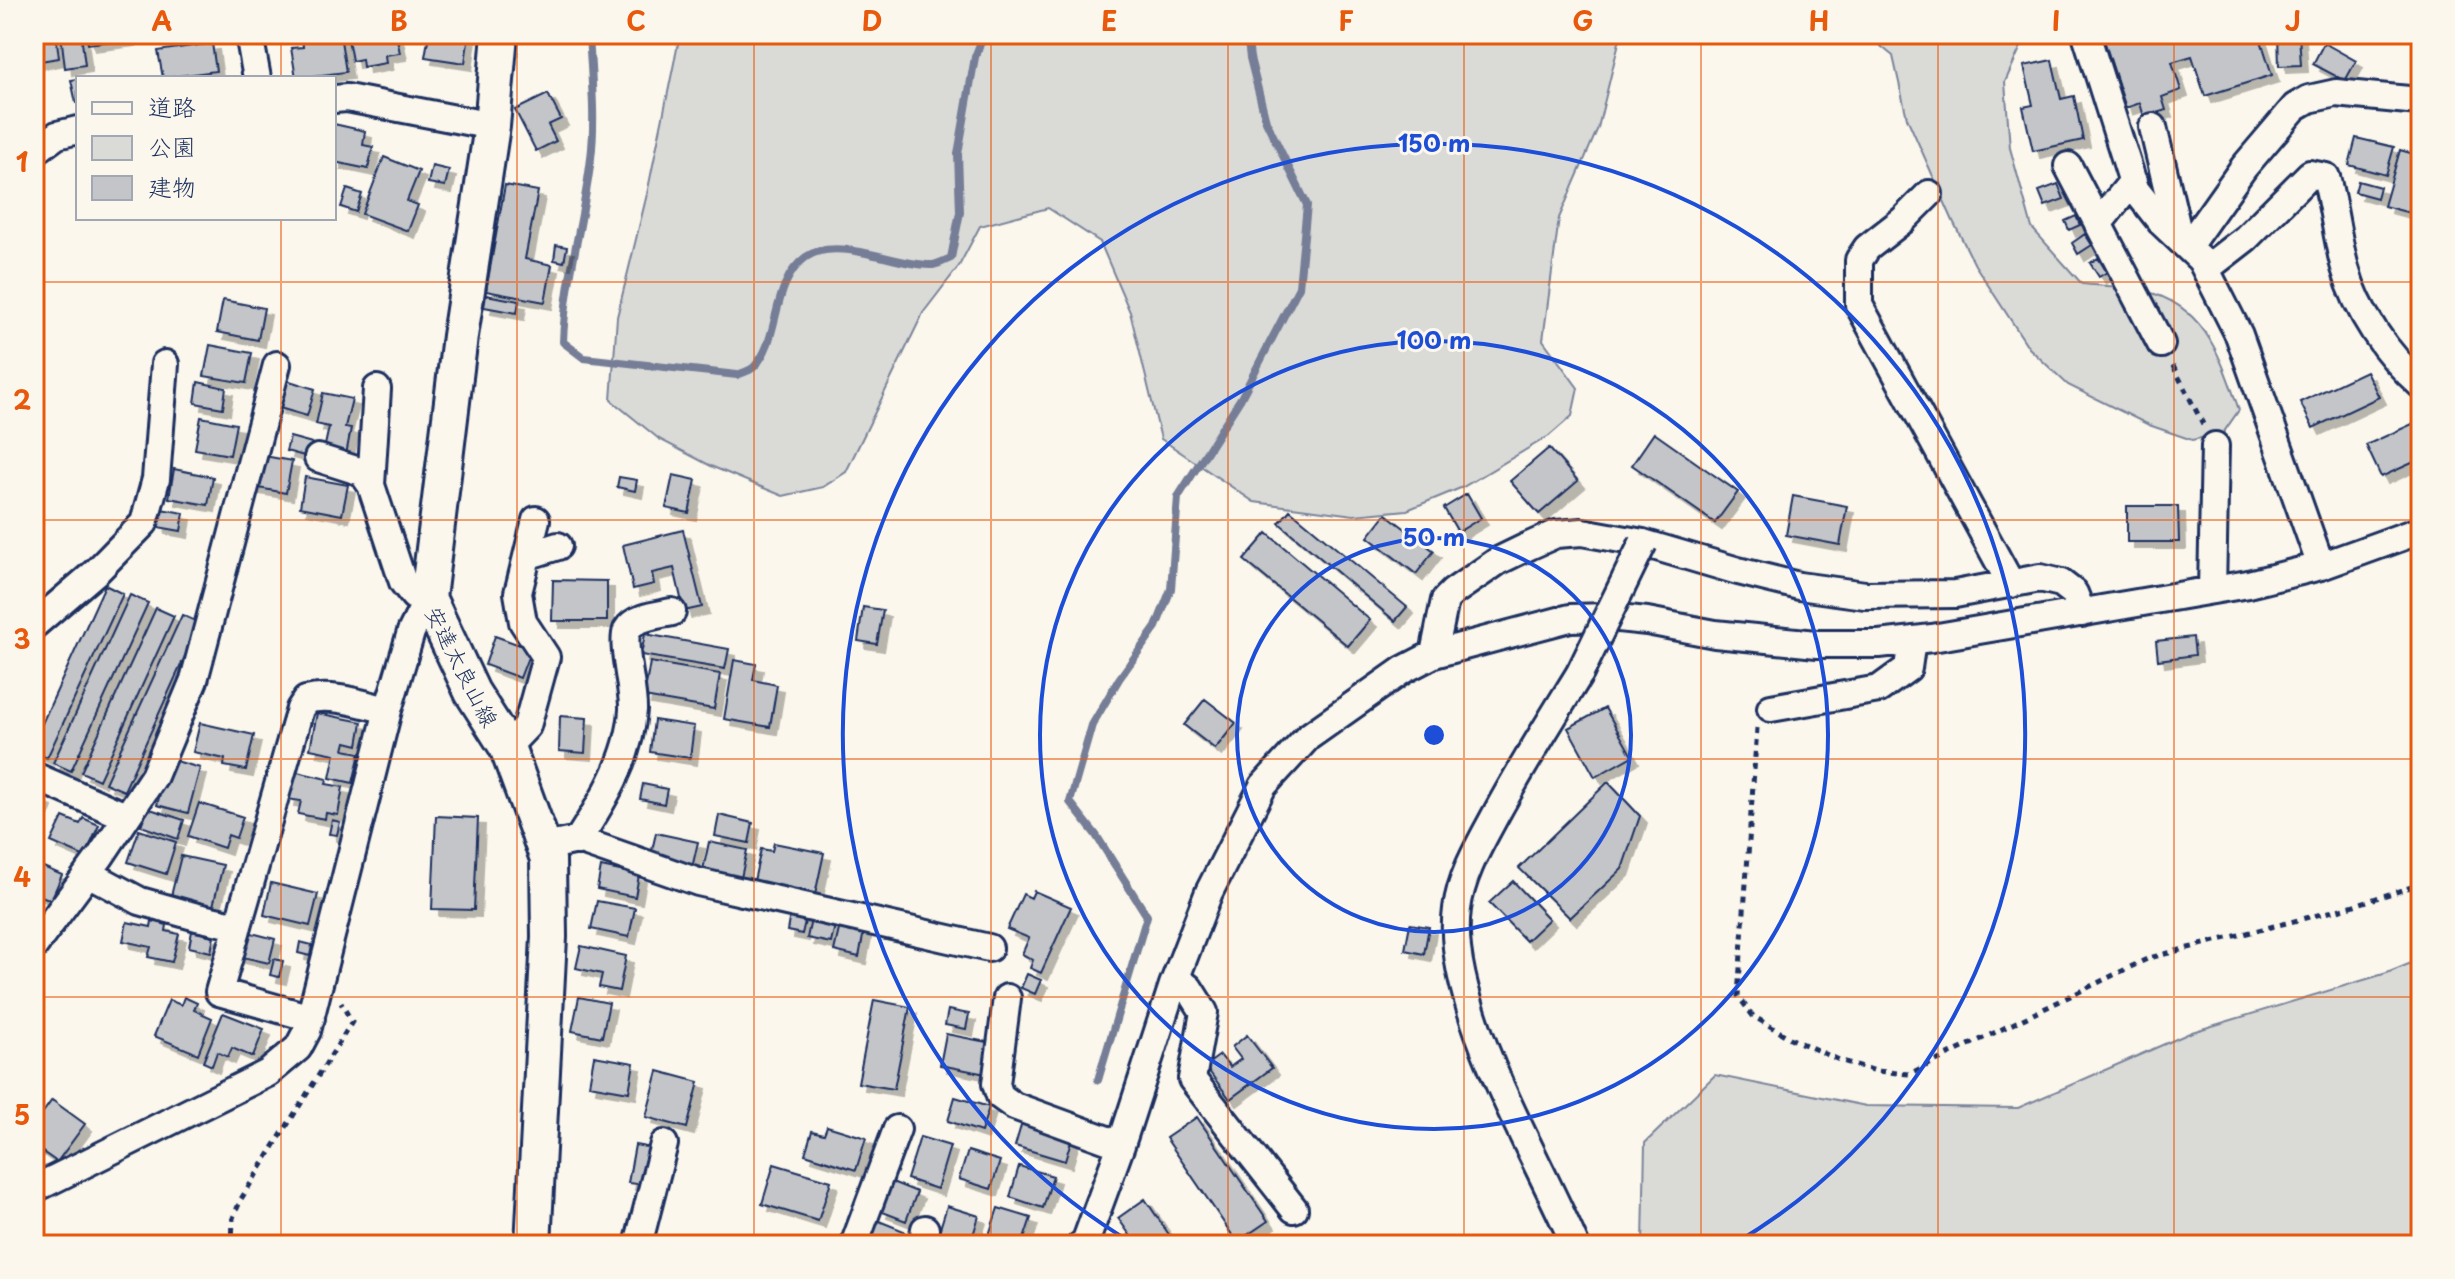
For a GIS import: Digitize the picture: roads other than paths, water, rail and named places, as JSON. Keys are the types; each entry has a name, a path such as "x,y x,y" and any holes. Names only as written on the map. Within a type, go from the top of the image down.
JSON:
{"main road":[{"name":"安達太良山線","path":"500,34 492,126 460,336 428,598 472,692 507,747 548,859 549,937 533,1245"}],"street":[{"path":"249,34 257,76"},
{"path":"2086,34 2135,189 2161,222 2201,260 2239,335 2321,566"},
{"path":"2184,242 2295,107 2309,99 2336,93 2397,101 2419,101 2421,97"},
{"path":"336,99 347,98 492,126"},
{"path":"2153,127 2184,242"},
{"path":"34,152 57,135 76,130"},
{"path":"2068,166 2161,344"},
{"path":"2206,269 2246,238 2310,174 2326,177 2345,270 2363,314 2405,371 2421,385"},
{"path":"2098,224 2133,181"},
{"path":"1929,194 1903,220 1867,248 1859,260 1859,305 2011,584"},
{"path":"34,625 97,571 144,523 156,479 165,364"},
{"path":"36,940 88,873 154,776 194,680 277,365"},
{"path":"371,485 377,389"},
{"path":"2212,590 2215,446"},
{"path":"34,1189 268,1073 298,1048 311,1018 388,710 411,632 428,598 414,596 403,582 371,485 362,472 318,458"},
{"path":"507,747 527,726 546,657 523,622 518,593 536,520"},
{"path":"1084,1244 1209,892 1263,786 1308,737 1403,670 1434,654 1570,618 1609,617 1647,621 1715,634 1817,644 1879,644 1912,640 2212,590 2321,566 2421,530"},
{"path":"1434,654 1445,600 1498,561 1556,534 1582,532 1643,543 1799,586 1865,595 1955,594 2040,578 2061,583 2074,593 2082,613"},
{"path":"1575,1245 1482,1041 1458,964 1457,909 1472,858 1580,673 1643,543"},
{"path":"529,555 558,546"},
{"path":"578,840 603,802 626,751 633,710 625,643 628,630 635,621 672,612"},
{"path":"1771,708 1879,689 1908,668 1912,640"},
{"path":"311,1018 219,992 300,709 306,700 334,698 388,710"},
{"path":"34,776 125,816"},
{"path":"544,847 578,840 698,882 989,948"},
{"path":"88,873 140,901 238,926"},
{"path":"1176,978 1189,988 1204,1012 1192,1079 1294,1209"},
{"path":"1007,998 996,1084 1000,1096 1014,1106 1121,1145"},
{"path":"854,1245 897,1129"},
{"path":"638,1245 664,1144"}],"waterway":[{"path":"589,34 592,143 567,296 563,342 584,358 737,375 752,368 763,356 786,281 806,257 834,249 919,264 933,265 951,258 960,212 958,154 975,57 984,34"},
{"path":"1098,1080 1147,916 1096,835 1070,802 1092,725 1119,679 1156,627 1171,589 1178,497 1241,398 1299,287 1307,205 1266,121 1247,34"}]}
